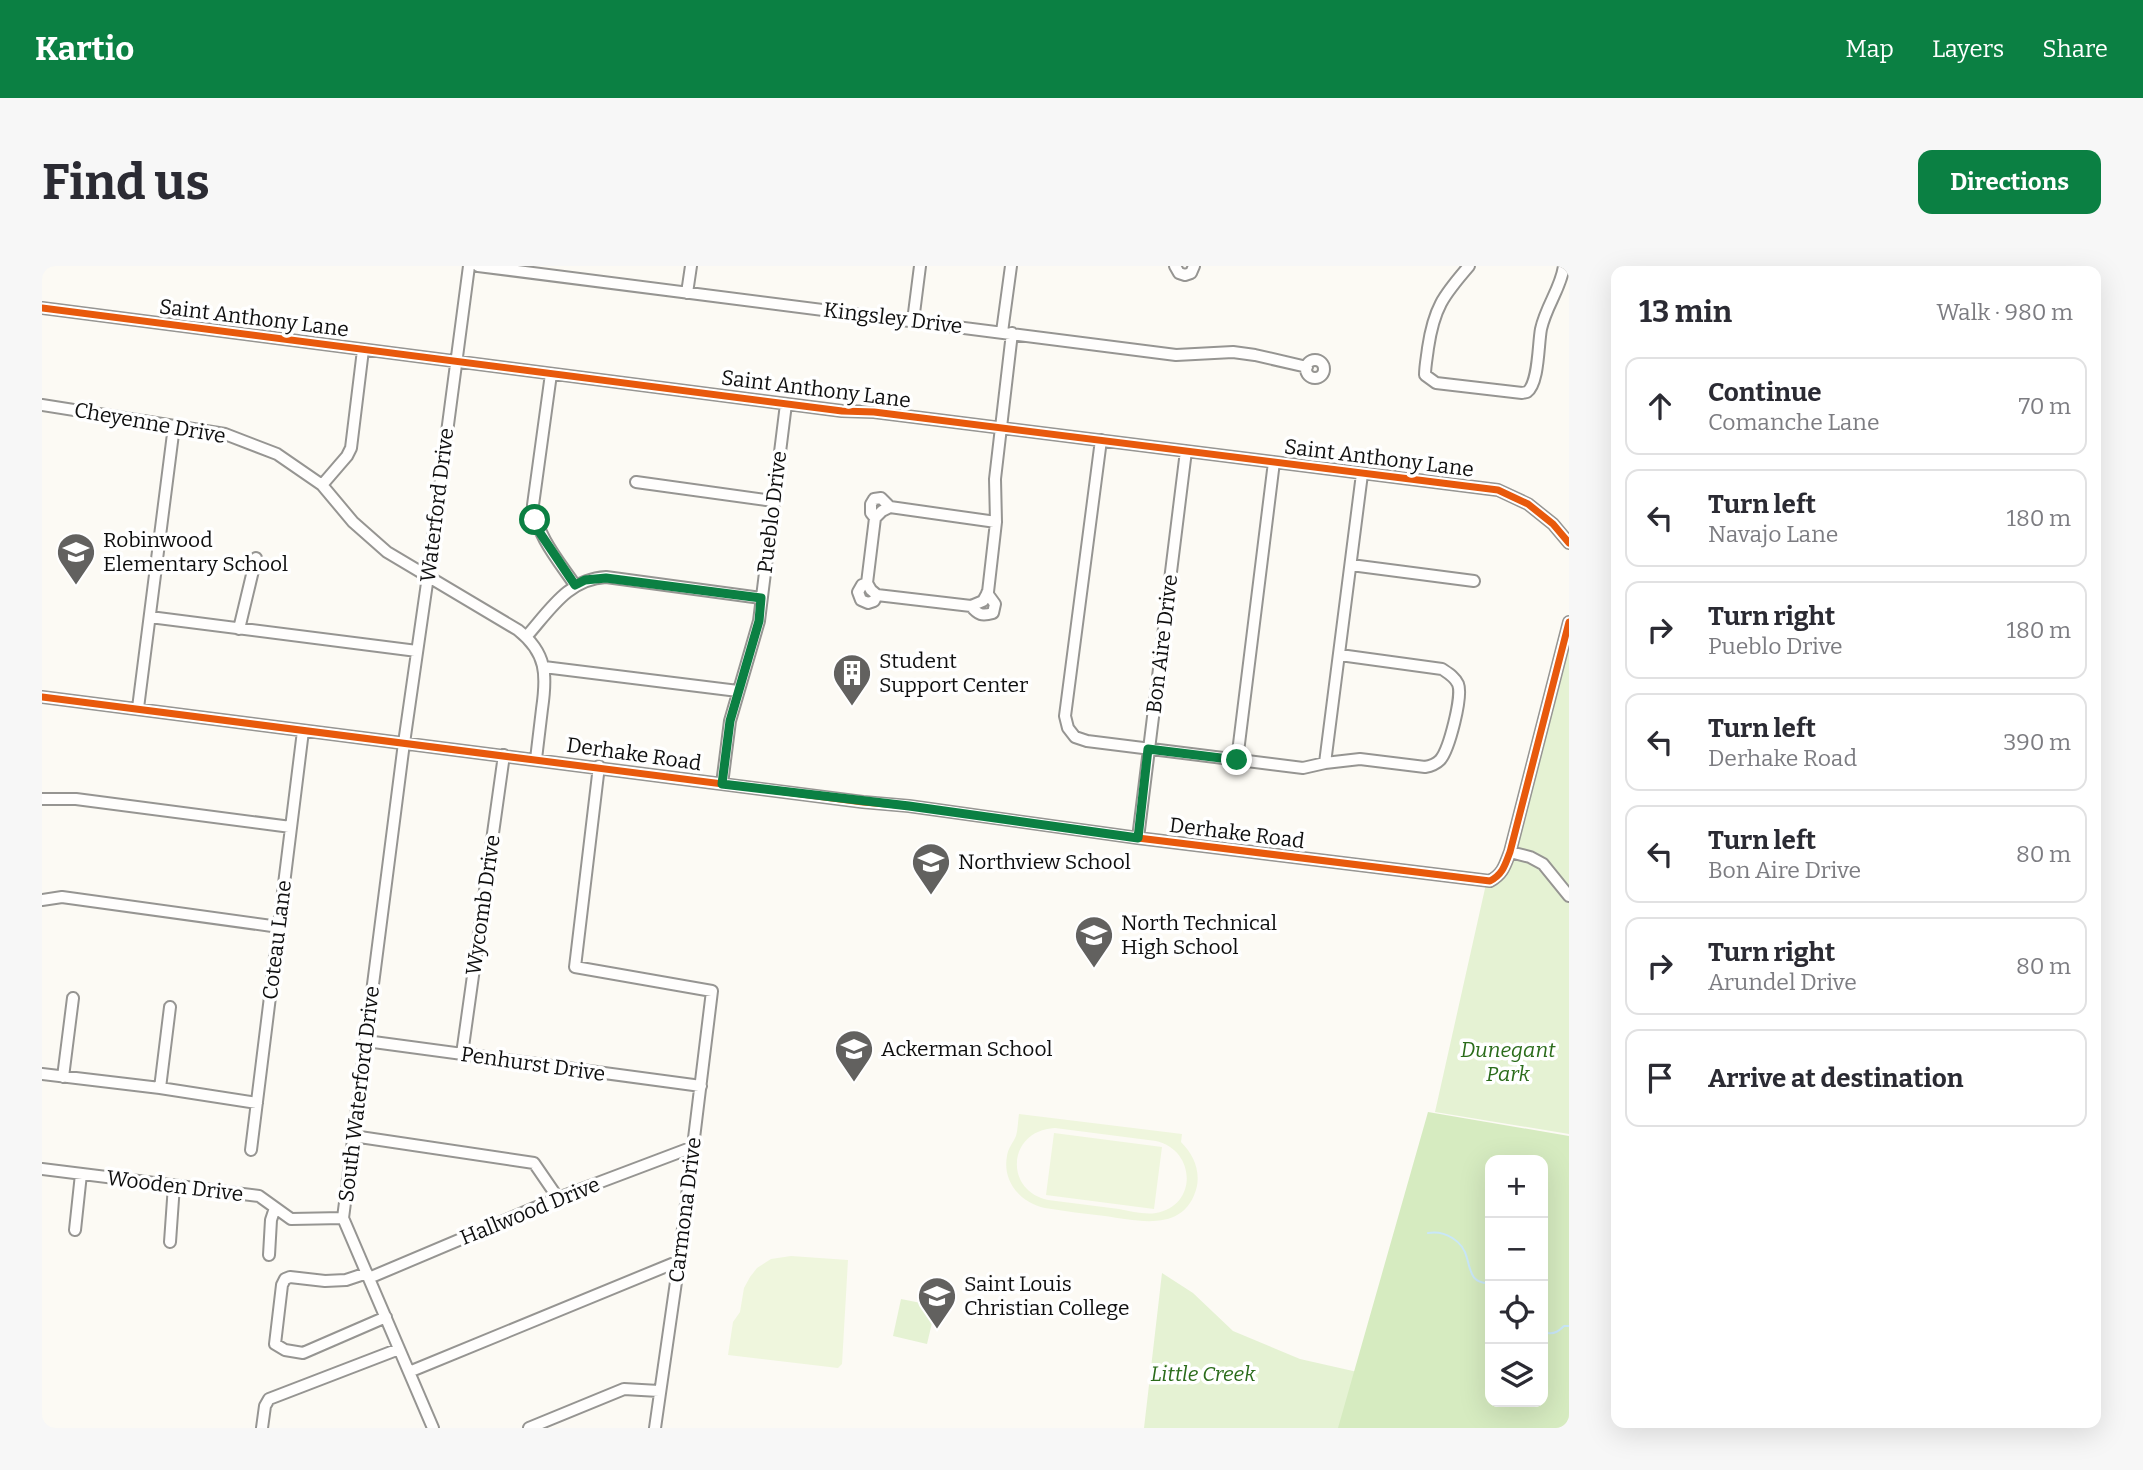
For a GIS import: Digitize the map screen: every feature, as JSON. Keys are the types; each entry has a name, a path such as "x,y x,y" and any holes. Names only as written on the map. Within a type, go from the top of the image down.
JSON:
{"street":[{"name":"Waterford Drive","path":"404,743 469,266"},
{"name":"Kingsley Drive","path":"478,266 1177,355 1244,354 1307,367"},
{"path":"687,293 691,266"},
{"path":"913,321 920,266"},
{"path":"996,522 890,507 875,518 867,583 877,595 971,606 985,597 996,522 995,479 1011,266"},
{"path":"1175,266 1179,274 1185,275 1191,273 1194,266"},
{"path":"1469,266 1437,307 1431,325 1425,375 1436,383 1527,393 1534,384 1544,320 1563,276 1564,266"},
{"name":"Saint Anthony Lane","path":"42,309 786,404 1498,490 1528,504 1553,524 1569,543"},
{"path":"322,485 351,448 363,350"},
{"path":"551,374 533,505 540,533 575,585"},
{"name":"Pueblo Drive","path":"722,784 730,721 759,621 786,404"},
{"name":"Cheyenne Drive","path":"42,405 225,434 278,454 322,485 353,522 387,552 526,637 534,645 544,667"},
{"path":"138,708 174,426"},
{"path":"1101,440 1065,716 1068,728 1075,737 1087,741 1303,768 1360,759 1425,767 1434,765 1446,749 1460,694 1458,682 1442,669 1340,656"},
{"name":"Bon Aire Drive","path":"1138,838 1186,451"},
{"path":"1237,760 1275,462"},
{"path":"1325,763 1362,474"},
{"path":"636,482 773,501"},
{"path":"239,629 256,558"},
{"path":"1352,565 1474,581"},
{"path":"526,637 575,585 585,580 606,578 761,598"},
{"path":"150,617 417,651"},
{"name":"Derhake Road","path":"42,697 1490,881 1499,877 1510,852 1569,622"},
{"path":"536,759 545,683 544,667 738,691"},
{"name":"Coteau Lane","path":"251,1150 303,731"},
{"name":"South Waterford Drive","path":"404,743 343,1218 433,1428"},
{"name":"Wycomb Drive","path":"462,1054 504,755"},
{"name":"Carmona Drive","path":"599,766 575,967 712,991 679,1261 655,1428"},
{"path":"42,799 76,799 291,827"},
{"path":"1510,852 1530,857 1543,864 1569,896"},
{"path":"42,900 62,897 279,927"},
{"path":"63,1077 73,998"},
{"path":"160,1088 170,1007"},
{"name":"Penhurst Drive","path":"366,1041 701,1086"},
{"path":"42,1074 257,1103"},
{"path":"353,1136 534,1163 558,1198"},
{"name":"Hallwood Drive","path":"386,1317 303,1353 285,1350 275,1344 285,1279 290,1277 325,1281 368,1276 558,1198 693,1147"},
{"name":"Wooden Drive","path":"42,1169 259,1196 291,1219 343,1218"},
{"path":"75,1230 81,1174"},
{"path":"170,1242 174,1185"},
{"path":"269,1255 271,1220 275,1208"},
{"path":"409,1372 679,1261"},
{"path":"262,1428 265,1406 269,1399 399,1349"},
{"path":"536,1427 624,1390 659,1391"}],"green space":[{"name":"Dunegant Park","path":"1569,636 1569,1134 1435,1112 1486,884 1499,882 1510,867"},
{"path":"1428,1112 1569,1136 1569,1428 1338,1428"},
{"path":"1019,1114 1182,1134 1181,1142 1192,1157 1197,1174 1197,1186 1191,1201 1183,1211 1172,1217 1146,1221 1045,1208 1028,1201 1010,1183 1006,1165 1016,1136","holes":["1055,1128 1156,1141 1169,1146 1179,1155 1187,1178 1185,1190 1179,1200 1170,1208 1156,1213 1048,1200 1033,1194 1018,1173 1020,1149 1039,1131"]},
{"path":"1054,1133 1162,1147 1154,1209 1046,1195"},
{"path":"791,1256 848,1260 842,1364 838,1368 728,1355 733,1322 740,1312 744,1288 750,1277 757,1268 771,1259"},
{"name":"Little Creek","path":"1162,1273 1193,1293 1233,1331 1300,1359 1485,1401 1485,1407 1548,1407 1548,1404 1569,1411 1569,1428 1144,1428"},
{"path":"901,1299 936,1306 927,1344 893,1336"}],"waterway":[{"path":"1428,1233 1447,1235 1462,1246 1473,1276 1479,1282 1485,1283"},
{"path":"1548,1333 1569,1326"}],"cycle path":[{"path":"42,308 842,411 874,412 1498,490 1528,504 1553,524 1569,543"},
{"path":"42,697 1490,881 1501,872 1510,852 1569,622"}],"place":[{"name":"Robinwood Elementary School","path":"76,586"},
{"name":"Student Support Center","path":"852,707"},
{"name":"Northview School","path":"931,896"},
{"name":"North Technical High School","path":"1094,969"},
{"name":"Ackerman School","path":"854,1083"},
{"name":"Saint Louis Christian College","path":"937,1330"}],"route":[{"path":"535,520 540,533 575,585 585,580 606,578 761,598 759,621 730,721 722,784 909,806 1138,838 1148,749 1237,760"}]}
